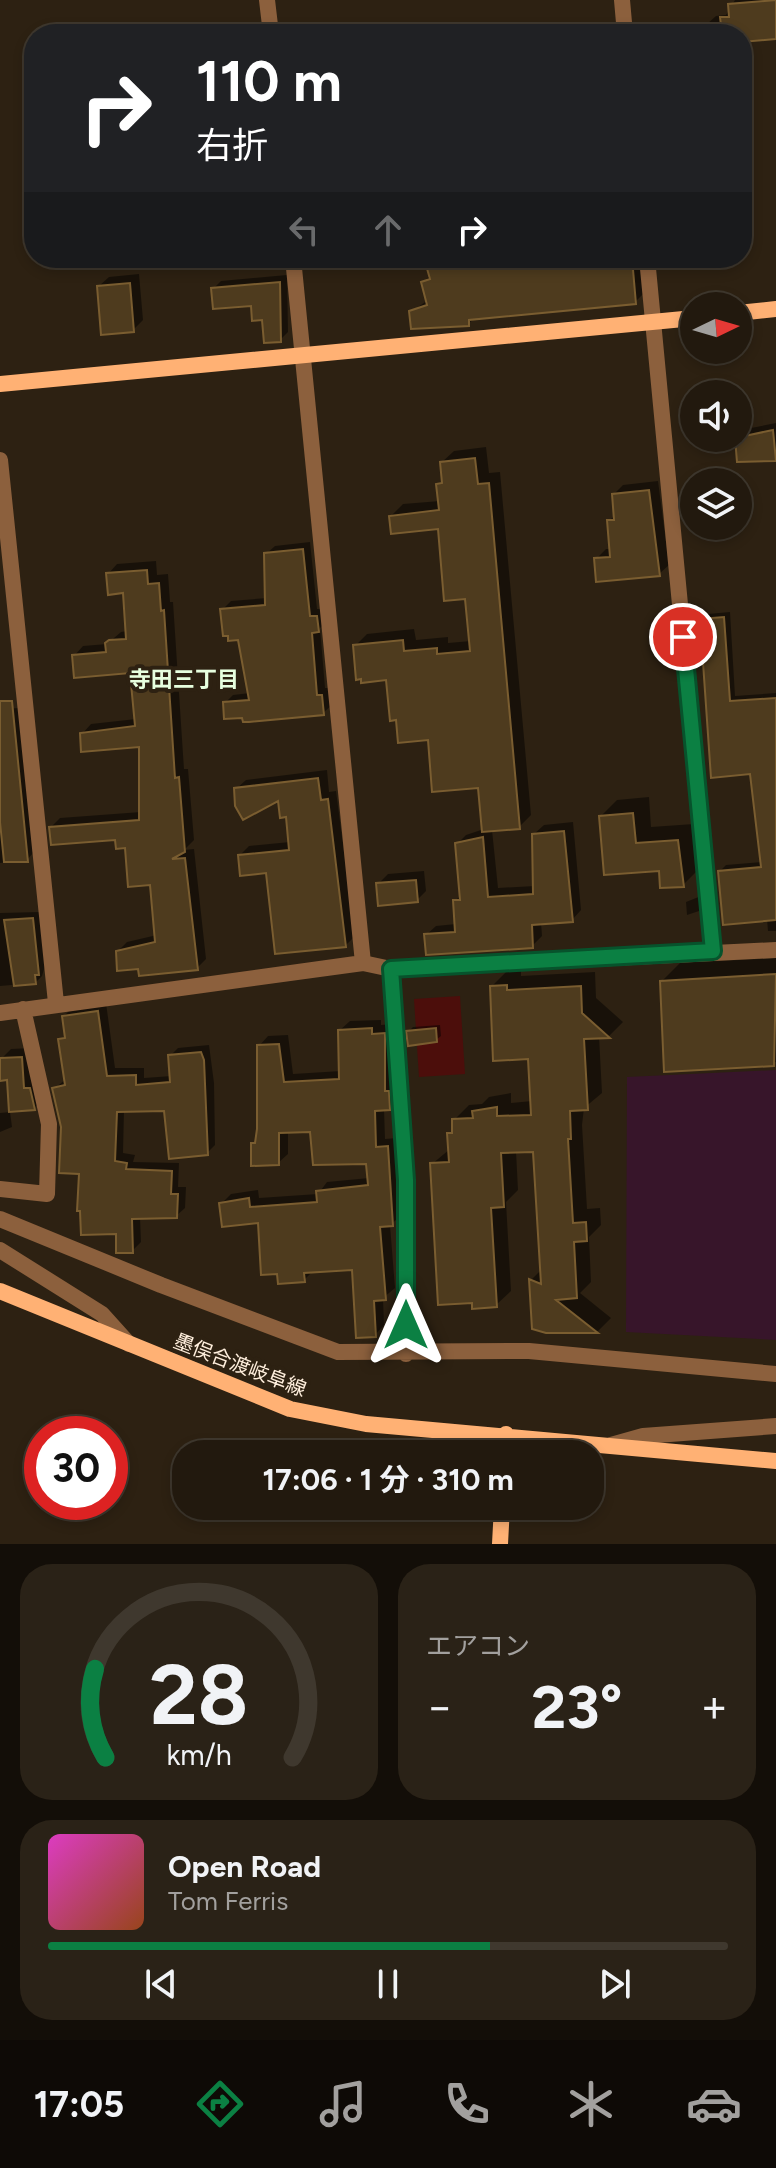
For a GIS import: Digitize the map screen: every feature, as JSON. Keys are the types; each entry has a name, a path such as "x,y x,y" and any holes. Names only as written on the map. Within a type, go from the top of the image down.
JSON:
{"street":[{"path":"267,0 270,24"},
{"path":"622,0 624,24"},
{"path":"294,268 363,963"},
{"path":"648,268 713,951"},
{"path":"752,312 776,309"},
{"path":"0,384 680,319"},
{"path":"0,460 56,1003"},
{"path":"0,1013 363,963 391,969 776,950"},
{"path":"391,969 406,1180 406,1354"},
{"path":"0,1189 47,1194 49,1124 23,1009"},
{"path":"0,1219 161,1285 338,1352 529,1351 776,1374"},
{"path":"0,1250 102,1314 129,1344"},
{"name":"墨俣合渡岐阜線","path":"0,1291 290,1409 366,1424 506,1434 606,1447 776,1461"},
{"path":"606,1447 643,1436 776,1426"},
{"path":"506,1434 506,1440"},
{"path":"500,1544 501,1520"}],"shaded area":[{"path":"460,996 465,1074 419,1077 414,999"},
{"path":"776,1070 776,1340 626,1332 627,1077"}],"building":[{"path":"776,0 776,39 752,41 752,24 721,24 720,17 729,17 728,4"},
{"path":"427,268 633,268 636,304 469,320 469,326 411,329 409,311 427,305 421,282 430,279"},
{"path":"280,282 281,342 264,343 262,320 252,321 251,306 213,309 211,288"},
{"path":"130,283 134,332 101,335 97,286"},
{"path":"773,430 776,461 737,462 736,452 752,452 752,434"},
{"path":"475,458 478,484 489,483 520,829 482,832 478,788 432,792 428,740 398,743 396,720 390,721 386,680 361,683 361,679 356,680 353,645 403,640 404,651 437,648 437,654 470,651 465,599 444,601 438,529 391,534 389,516 439,510 436,484 442,483 440,462"},
{"path":"649,490 660,576 596,582 594,558 610,557 607,520 614,520 612,494"},
{"path":"303,549 310,616 317,616 319,632 312,633 317,695 322,695 324,715 249,722 243,722 242,718 224,719 223,702 249,700 238,640 228,641 228,636 223,636 220,609 265,605 264,553"},
{"path":"147,570 148,584 159,583 161,611 164,610 175,778 179,777 185,852 172,859 185,858 198,970 139,976 138,969 117,971 116,951 155,942 150,885 128,887 125,848 116,849 115,840 51,845 49,827 139,820 139,747 81,752 80,733 135,726 130,673 74,678 72,655 106,652 105,643 109,640 126,639 123,593 108,595 106,573"},
{"path":"724,617 730,701 776,698 776,920 723,925 718,871 761,867 750,774 711,778 700,619"},
{"path":"0,701 12,701 28,862 4,862 0,822"},
{"path":"318,778 321,800 328,799 346,947 275,954 266,873 240,876 238,855 289,850 286,817 280,818 278,801 243,820 235,806 234,788"},
{"path":"633,813 636,843 678,840 684,887 660,888 659,871 604,875 599,816"},
{"path":"564,831 573,922 532,925 533,948 426,955 424,934 455,932 453,900 460,900 455,843 483,837 488,897 533,894 532,834"},
{"path":"416,880 418,902 378,906 376,883"},
{"path":"33,918 39,975 35,975 36,984 14,986 4,920"},
{"path":"776,974 774,1066 664,1072 660,981"},
{"path":"507,985 507,990 581,986 582,1013 610,1038 584,1039 588,1110 570,1111 571,1139 568,1139 573,1223 586,1222 587,1241 574,1242 577,1298 556,1300 598,1333 546,1333 532,1329 529,1279 541,1284 533,1152 501,1153 504,1207 491,1208 497,1307 472,1309 472,1303 438,1305 430,1163 449,1162 447,1133 452,1133 452,1119 473,1118 472,1111 497,1107 497,1116 531,1115 528,1059 493,1061 490,986"},
{"path":"98,1011 107,1076 136,1075 136,1085 170,1082 168,1055 201,1052 204,1060 208,1155 169,1159 164,1111 117,1112 115,1161 127,1163 126,1169 172,1171 171,1194 178,1194 177,1218 132,1219 133,1253 116,1253 116,1234 81,1235 80,1211 77,1211 79,1174 59,1173 61,1127 52,1088 65,1085 58,1039 65,1038 62,1016"},
{"path":"372,1028 372,1034 385,1033 385,1091 389,1091 390,1110 375,1111 376,1147 388,1146 393,1226 380,1227 386,1300 374,1301 376,1337 356,1338 352,1270 304,1273 305,1282 278,1284 277,1274 261,1275 258,1223 222,1227 219,1203 249,1198 250,1207 317,1202 316,1191 368,1185 366,1164 313,1165 310,1132 279,1133 279,1165 251,1166 251,1143 255,1143 257,1129 257,1045 279,1044 284,1082 339,1079 338,1030"},
{"path":"436,1028 437,1042 408,1046 406,1031"},
{"path":"22,1057 24,1088 30,1088 35,1110 9,1112 7,1080 0,1081 0,1058"}],"district":[{"name":"寺田三丁目","path":"184,679"}],"route":[{"path":"406,1325 406,1180 391,969 713,951 683,637"}]}
